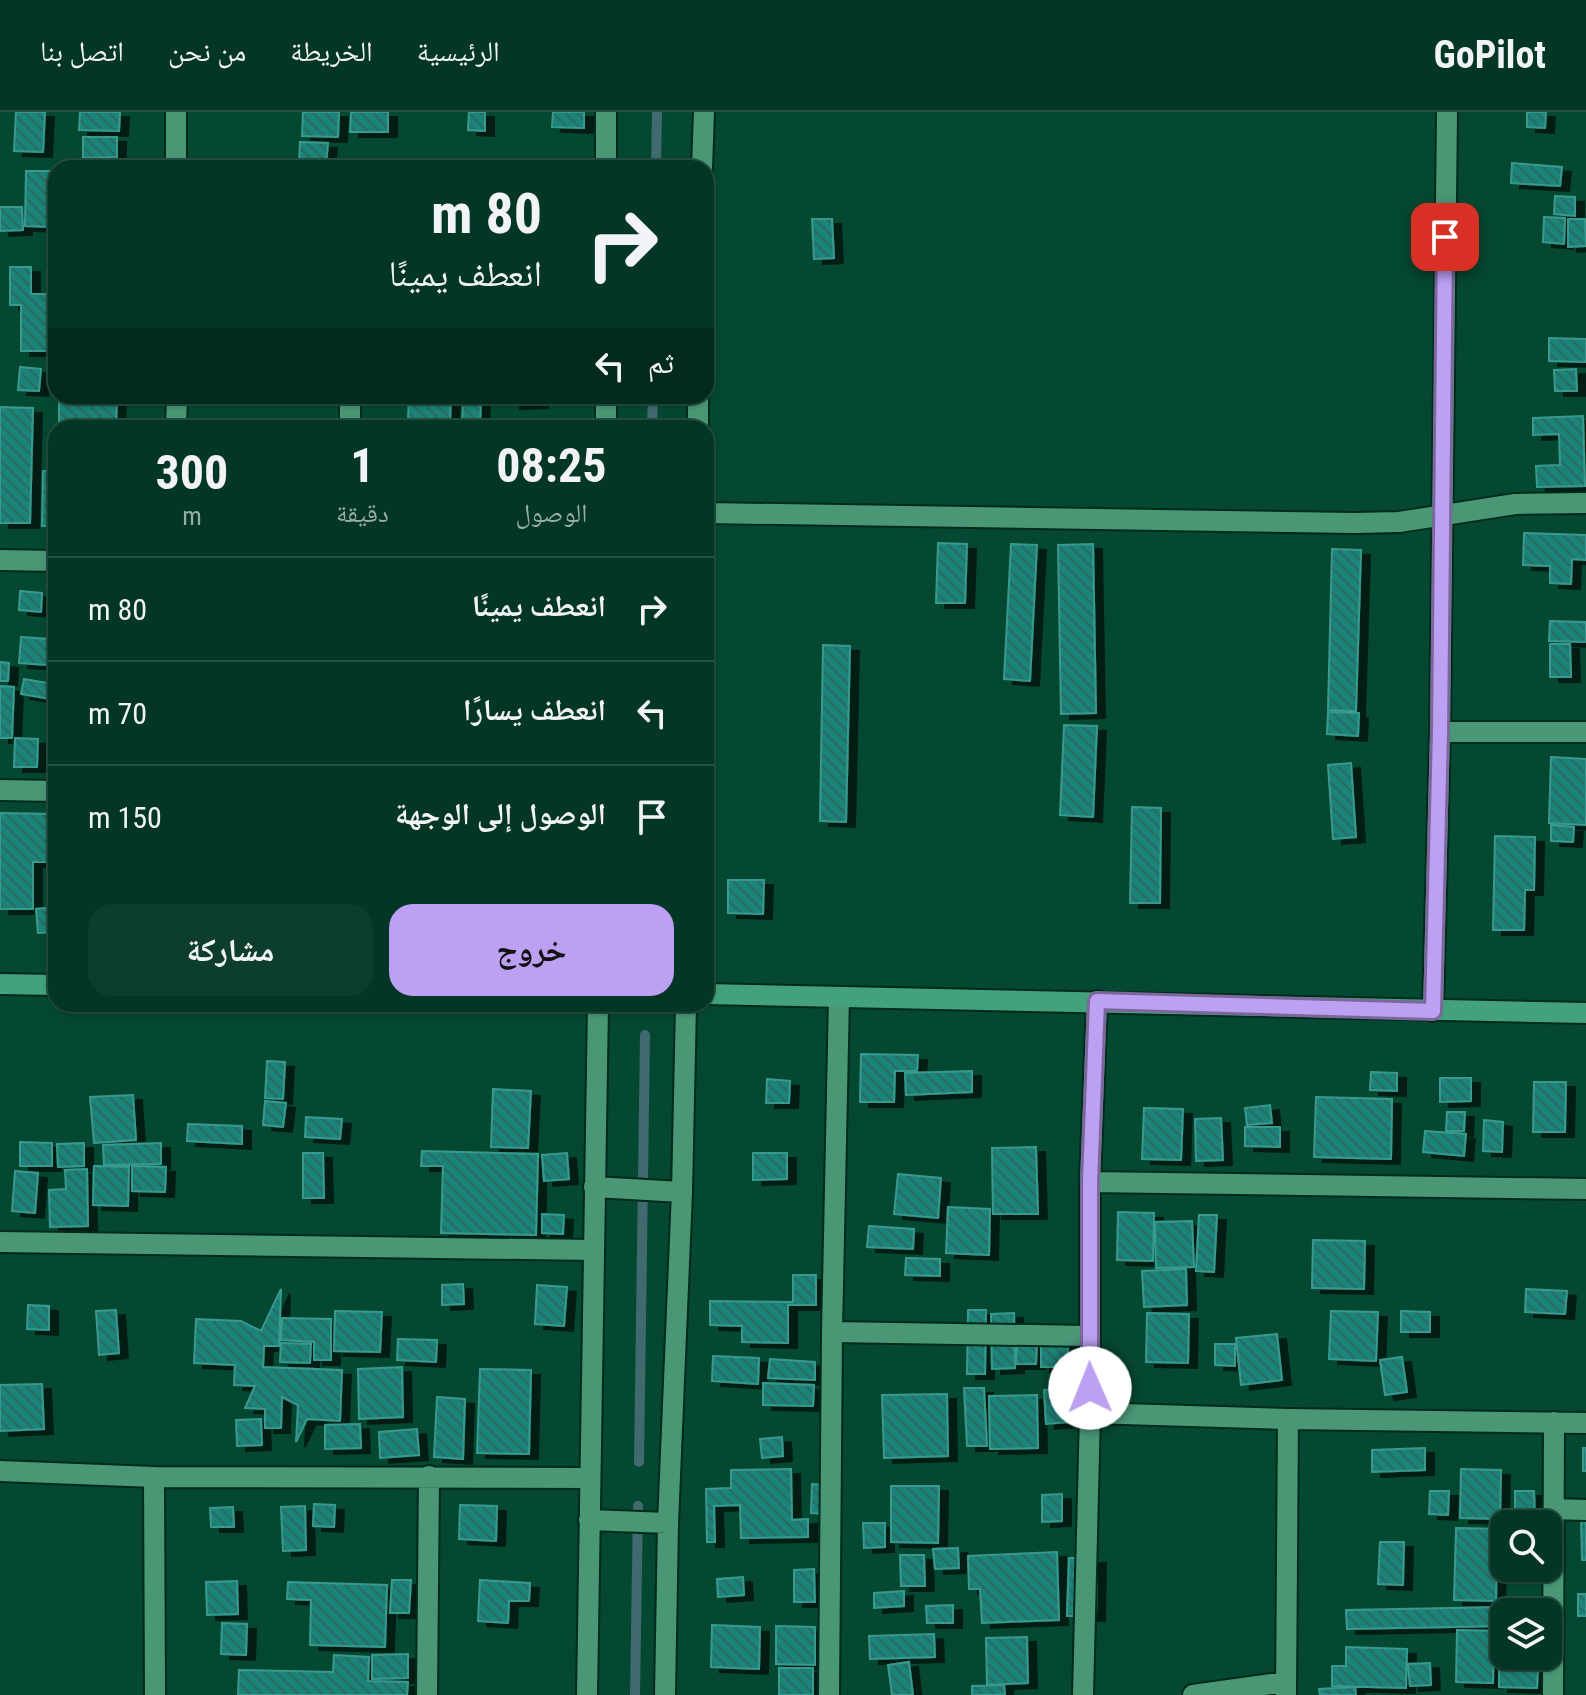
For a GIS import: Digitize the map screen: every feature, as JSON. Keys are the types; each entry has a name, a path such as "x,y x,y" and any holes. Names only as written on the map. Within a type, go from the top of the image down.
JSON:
{"street":[{"path":"176,112 176,160"},
{"path":"606,112 606,160"},
{"path":"702,160 704,112"},
{"path":"1433,1011 1440,732 1447,112"},
{"path":"714,513 1354,523 1399,522 1515,504 1586,503"},
{"path":"0,560 48,561"},
{"path":"1440,732 1586,732"},
{"path":"0,790 48,791"},
{"path":"0,984 48,985"},
{"path":"714,994 1586,1013"},
{"path":"829,1695 839,997"},
{"path":"1083,1695 1090,1413 1090,1182 1097,1001"},
{"path":"587,1695 598,1012"},
{"path":"665,1695 686,1012"},
{"path":"1090,1182 1586,1189"},
{"path":"594,1187 682,1192"},
{"path":"0,1242 593,1250"},
{"path":"832,1332 1089,1336"},
{"path":"1090,1413 1586,1423"},
{"path":"1193,1695 1286,1688 1288,1419"},
{"path":"1553,1695 1554,1422"},
{"path":"0,1471 154,1477 590,1478"},
{"path":"427,1695 429,1476"},
{"path":"154,1477 155,1695"},
{"path":"1554,1509 1586,1510"},
{"path":"589,1520 668,1523"}],"building":[{"path":"16,112 45,112 43,152 14,151"},
{"path":"80,112 120,112 119,131 79,130"},
{"path":"303,112 339,112 338,137 302,136"},
{"path":"351,112 388,112 388,132 350,132"},
{"path":"469,112 485,112 485,131 468,130"},
{"path":"553,112 584,112 584,128 552,127"},
{"path":"1527,112 1546,112 1545,128 1527,127"},
{"path":"83,137 117,137 117,157 83,158"},
{"path":"300,142 328,143 326,160 299,160"},
{"path":"1512,163 1562,167 1560,186 1511,183"},
{"path":"26,171 48,171 48,227 25,226"},
{"path":"1555,196 1575,197 1575,216 1554,214"},
{"path":"0,207 22,207 23,230 0,231"},
{"path":"1544,217 1565,218 1564,244 1543,242"},
{"path":"812,219 832,219 834,258 814,259"},
{"path":"1568,219 1585,219 1586,246 1568,247"},
{"path":"10,267 31,267 31,294 48,294 48,351 21,351 21,305 10,305"},
{"path":"1549,338 1586,339 1586,362 1549,361"},
{"path":"20,367 41,369 39,391 18,390"},
{"path":"1576,369 1577,391 1555,391 1554,370"},
{"path":"59,404 117,404 116,420 59,420"},
{"path":"409,404 451,404 450,420 408,420"},
{"path":"463,404 481,404 480,420 462,420"},
{"path":"0,407 33,408 30,523 0,523"},
{"path":"1583,416 1585,486 1537,487 1536,466 1560,465 1559,434 1533,435 1533,418"},
{"path":"43,471 48,471 48,526 42,526"},
{"path":"1524,533 1586,535 1586,560 1572,559 1571,584 1550,583 1550,566 1523,565"},
{"path":"938,543 967,544 965,603 936,603"},
{"path":"1011,544 1037,545 1030,681 1004,679"},
{"path":"1093,544 1096,713 1061,714 1058,545"},
{"path":"1332,549 1361,550 1356,711 1328,710"},
{"path":"20,591 42,593 41,612 19,610"},
{"path":"1550,621 1586,622 1586,642 1549,641"},
{"path":"21,637 48,639 47,665 19,663"},
{"path":"1550,644 1570,644 1571,677 1550,677"},
{"path":"823,645 850,646 846,822 820,821"},
{"path":"0,662 9,663 8,681 0,681"},
{"path":"24,679 48,683 48,698 21,694"},
{"path":"0,686 14,687 12,738 0,738"},
{"path":"1328,712 1359,713 1358,736 1327,734"},
{"path":"1064,725 1097,726 1093,817 1060,815"},
{"path":"15,738 38,739 37,767 14,767"},
{"path":"1551,757 1586,759 1586,825 1549,823"},
{"path":"1351,763 1356,837 1333,839 1328,765"},
{"path":"1132,807 1161,808 1160,903 1130,903"},
{"path":"0,813 48,814 48,862 33,862 33,909 0,909"},
{"path":"1551,825 1574,827 1573,842 1551,841"},
{"path":"1495,836 1535,837 1534,890 1525,890 1524,930 1493,930"},
{"path":"728,880 764,880 763,914 728,913"},
{"path":"48,908 48,932 38,933 36,909"},
{"path":"861,1054 918,1055 917,1071 895,1071 894,1102 860,1102"},
{"path":"267,1061 285,1062 283,1099 265,1098"},
{"path":"972,1071 972,1092 906,1095 905,1073"},
{"path":"1371,1072 1397,1073 1397,1091 1370,1090"},
{"path":"1440,1078 1471,1078 1471,1101 1440,1102"},
{"path":"767,1079 790,1081 789,1103 766,1103"},
{"path":"1534,1082 1566,1082 1565,1132 1533,1132"},
{"path":"493,1089 531,1091 528,1148 491,1147"},
{"path":"133,1095 136,1140 94,1143 90,1097"},
{"path":"1316,1097 1392,1099 1391,1159 1314,1157"},
{"path":"265,1101 286,1103 283,1127 263,1125"},
{"path":"1270,1105 1272,1123 1247,1125 1245,1108"},
{"path":"1144,1108 1183,1109 1181,1160 1142,1159"},
{"path":"1447,1112 1465,1112 1464,1131 1446,1131"},
{"path":"306,1117 342,1119 340,1139 305,1137"},
{"path":"1221,1118 1223,1160 1196,1161 1195,1119"},
{"path":"1484,1120 1503,1122 1502,1152 1483,1151"},
{"path":"188,1124 242,1126 242,1144 187,1141"},
{"path":"1245,1127 1280,1127 1280,1147 1245,1146"},
{"path":"1425,1131 1466,1134 1464,1156 1423,1152"},
{"path":"20,1142 52,1143 52,1166 20,1166"},
{"path":"84,1143 84,1166 58,1167 57,1144"},
{"path":"161,1143 161,1164 104,1165 103,1145"},
{"path":"1036,1147 1038,1214 993,1214 992,1148"},
{"path":"422,1151 538,1154 536,1235 441,1233 443,1166 421,1166"},
{"path":"303,1153 323,1153 324,1198 303,1198"},
{"path":"567,1153 569,1179 544,1181 542,1155"},
{"path":"753,1153 787,1153 787,1179 753,1180"},
{"path":"94,1166 129,1167 128,1206 93,1205"},
{"path":"132,1166 166,1167 165,1192 132,1191"},
{"path":"87,1169 88,1226 50,1227 49,1190 66,1189 65,1170"},
{"path":"15,1171 38,1173 35,1213 12,1211"},
{"path":"898,1174 941,1178 938,1218 894,1214"},
{"path":"948,1207 990,1209 989,1255 946,1253"},
{"path":"1118,1212 1154,1213 1153,1261 1117,1260"},
{"path":"542,1214 564,1215 563,1234 542,1233"},
{"path":"1199,1215 1217,1215 1214,1272 1196,1271"},
{"path":"1192,1221 1194,1267 1156,1268 1155,1222"},
{"path":"869,1226 914,1229 913,1249 867,1247"},
{"path":"1313,1240 1365,1241 1364,1289 1312,1288"},
{"path":"906,1258 940,1259 940,1276 905,1275"},
{"path":"1186,1269 1187,1305 1144,1307 1142,1271"},
{"path":"793,1275 816,1275 816,1305 788,1305 788,1343 742,1342 742,1326 710,1325 710,1301 793,1302"},
{"path":"463,1284 464,1304 442,1305 442,1285"},
{"path":"537,1285 567,1287 564,1326 535,1324"},
{"path":"281,1289 279,1346 264,1346 263,1367 342,1370 340,1421 307,1419 296,1442 298,1405 282,1397 281,1428 265,1428 265,1409 245,1408 255,1386 234,1385 235,1365 194,1363 196,1319 241,1321 261,1331"},
{"path":"1526,1289 1567,1291 1565,1314 1525,1312"},
{"path":"28,1305 49,1306 49,1330 27,1329"},
{"path":"116,1310 119,1353 99,1355 96,1311"},
{"path":"968,1310 986,1310 985,1374 967,1374"},
{"path":"335,1311 382,1312 380,1352 334,1351"},
{"path":"1331,1311 1378,1312 1376,1361 1329,1359"},
{"path":"1401,1311 1430,1312 1430,1332 1401,1332"},
{"path":"1014,1313 1015,1368 992,1369 991,1314"},
{"path":"1147,1313 1189,1314 1188,1363 1146,1362"},
{"path":"282,1318 331,1319 331,1360 314,1360 314,1342 281,1340"},
{"path":"1277,1334 1282,1380 1241,1385 1236,1338"},
{"path":"398,1339 437,1340 436,1362 397,1360"},
{"path":"1041,1341 1068,1341 1068,1367 1041,1367"},
{"path":"281,1343 311,1344 310,1363 280,1362"},
{"path":"1017,1343 1037,1344 1036,1364 1016,1364"},
{"path":"1215,1344 1235,1344 1235,1366 1215,1365"},
{"path":"713,1356 759,1358 758,1384 712,1381"},
{"path":"1402,1357 1407,1392 1385,1395 1380,1360"},
{"path":"770,1359 815,1362 815,1380 768,1378"},
{"path":"402,1367 403,1417 359,1419 358,1369"},
{"path":"480,1369 531,1370 529,1454 477,1453"},
{"path":"763,1383 814,1385 813,1406 763,1405"},
{"path":"42,1384 44,1429 0,1431 0,1385"},
{"path":"964,1388 984,1388 987,1446 967,1446"},
{"path":"1067,1388 1068,1422 1046,1424 1044,1390"},
{"path":"947,1394 948,1456 884,1458 882,1395"},
{"path":"1037,1395 1038,1448 990,1449 989,1396"},
{"path":"437,1397 465,1399 463,1459 434,1457"},
{"path":"261,1419 262,1445 237,1446 236,1420"},
{"path":"360,1424 361,1448 325,1449 325,1425"},
{"path":"417,1429 419,1455 380,1458 379,1432"},
{"path":"782,1437 783,1456 762,1458 760,1439"},
{"path":"1425,1448 1425,1470 1372,1472 1372,1450"},
{"path":"1583,1448 1586,1448 1586,1471 1583,1471"},
{"path":"791,1469 792,1520 808,1519 808,1537 741,1538 740,1505 714,1506 715,1542 707,1542 706,1489 731,1488 731,1470"},
{"path":"1461,1469 1501,1470 1500,1510 1490,1510 1490,1519 1460,1518"},
{"path":"812,1484 829,1485 827,1514 811,1513"},
{"path":"891,1486 939,1486 938,1543 891,1542"},
{"path":"1430,1491 1449,1491 1448,1515 1429,1514"},
{"path":"1515,1491 1534,1491 1535,1510 1515,1510"},
{"path":"1062,1494 1062,1521 1042,1522 1042,1495"},
{"path":"314,1504 335,1505 334,1527 313,1526"},
{"path":"460,1505 497,1506 496,1541 459,1539"},
{"path":"305,1506 306,1550 283,1551 281,1507"},
{"path":"233,1507 234,1527 211,1527 210,1508"},
{"path":"1581,1516 1586,1516 1586,1560 1582,1560"},
{"path":"863,1523 885,1523 885,1547 864,1548"},
{"path":"1456,1528 1490,1529 1490,1582 1496,1582 1496,1598 1490,1598 1490,1601 1454,1600"},
{"path":"1380,1542 1404,1542 1403,1585 1378,1584"},
{"path":"958,1548 959,1568 935,1569 933,1549"},
{"path":"1057,1552 1059,1620 982,1623 980,1589 969,1589 968,1556"},
{"path":"900,1555 924,1555 925,1586 901,1586"},
{"path":"1069,1558 1097,1558 1096,1616 1067,1616"},
{"path":"814,1569 815,1602 794,1602 794,1570"},
{"path":"743,1577 744,1595 718,1597 717,1579"},
{"path":"392,1580 411,1580 409,1613 390,1613"},
{"path":"480,1580 530,1583 529,1601 509,1601 508,1623 478,1621"},
{"path":"237,1581 238,1614 207,1615 206,1582"},
{"path":"288,1582 387,1585 385,1647 310,1645 311,1600 287,1599"},
{"path":"904,1591 904,1606 874,1608 874,1593"},
{"path":"1578,1594 1586,1594 1586,1616 1578,1616"},
{"path":"953,1605 953,1623 927,1623 926,1606"},
{"path":"1490,1607 1490,1626 1347,1629 1346,1610"},
{"path":"222,1623 247,1624 246,1655 221,1654"},
{"path":"712,1625 760,1627 759,1669 711,1667"},
{"path":"776,1626 815,1627 815,1665 776,1664"},
{"path":"1457,1630 1490,1631 1493,1683 1456,1682"},
{"path":"934,1634 935,1657 870,1659 869,1636"},
{"path":"1027,1637 1028,1683 987,1685 986,1638"},
{"path":"1346,1647 1407,1649 1406,1688 1332,1686 1332,1666 1346,1666"},
{"path":"408,1654 408,1678 372,1679 372,1655"},
{"path":"334,1655 369,1657 368,1681 408,1682 407,1695 238,1695 239,1670 333,1672"},
{"path":"909,1662 913,1695 892,1695 888,1665"},
{"path":"1430,1663 1431,1685 1410,1686 1408,1664"},
{"path":"779,1668 813,1668 813,1695 779,1695"},
{"path":"1499,1670 1538,1670 1537,1688 1499,1687"},
{"path":"1004,1685 1005,1695 972,1695 972,1686"},
{"path":"1355,1687 1356,1695 1320,1695 1319,1689"}],"waterway":[{"path":"656,160 657,112"},
{"path":"652,420 653,404"},
{"path":"639,1462 645,1035"},
{"path":"635,1695 638,1506"}],"route":[{"path":"1090,1388 1090,1182 1097,1001 1433,1011 1440,732 1445,237"}]}
